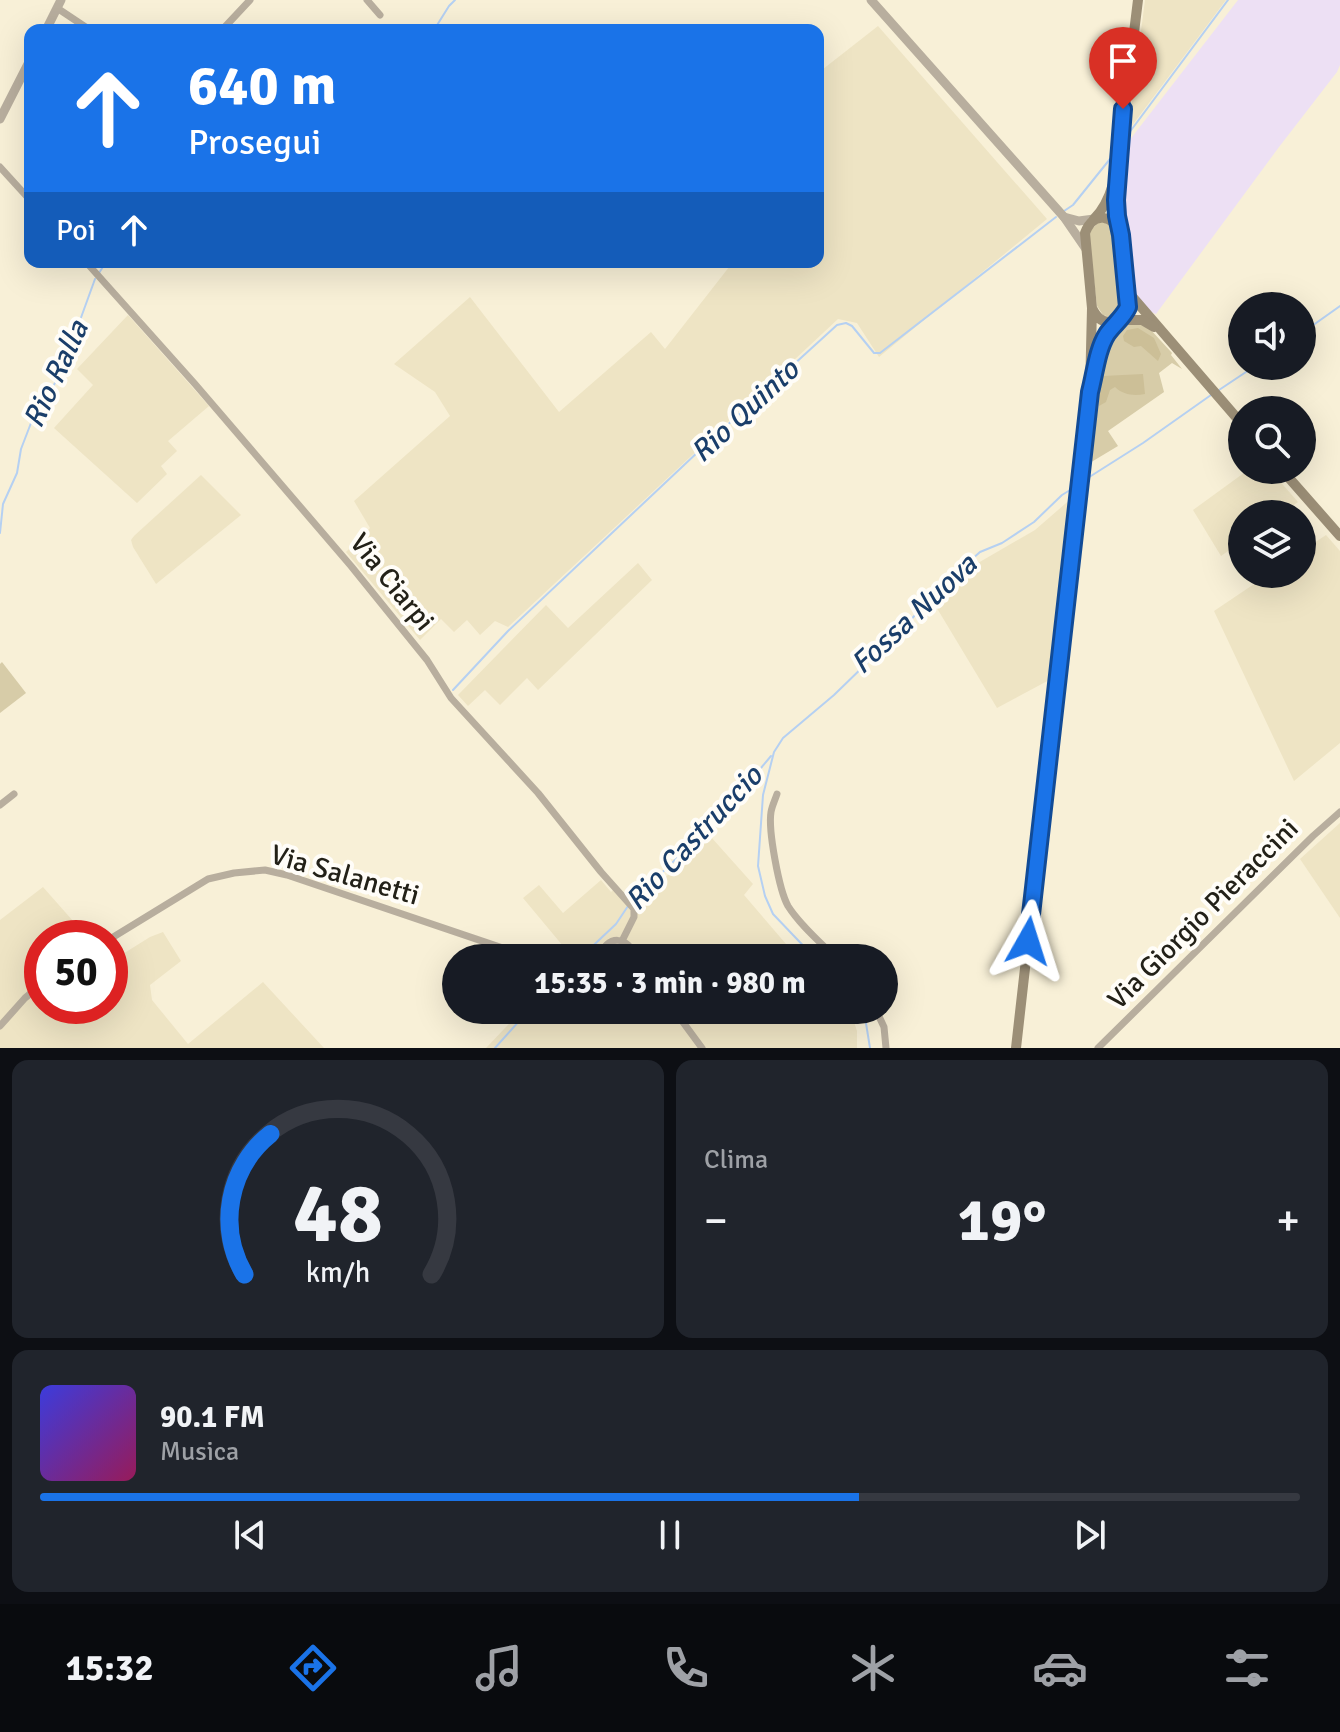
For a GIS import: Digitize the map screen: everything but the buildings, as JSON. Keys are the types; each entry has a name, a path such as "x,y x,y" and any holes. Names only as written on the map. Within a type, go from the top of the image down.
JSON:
{"main road":[{"path":"1090,392 1103,343 1128,307 1116,200 1138,0"},
{"path":"1016,1048 1090,392 1092,308 1085,233 1108,199 1117,171"},
{"path":"1094,219 1103,217 1112,220 1118,227"},
{"path":"1127,291 1228,407"},
{"path":"1092,308 1106,322 1142,320 1165,336"},
{"path":"1294,484 1340,536"}],"street":[{"path":"228,24 250,0"},
{"path":"367,0 380,15"},
{"path":"871,0 1064,217 1086,249"},
{"path":"49,24 59,4 83,24"},
{"path":"0,119 24,72"},
{"path":"0,167 24,193"},
{"path":"1064,217 1079,221 1094,219"},
{"name":"Via Ciarpi","path":"92,268 351,566 427,660 451,698 538,793 634,909 634,917 622,941"},
{"path":"0,805 14,794"},
{"path":"777,794 771,814 782,892 788,906 823,944"},
{"name":"Via Giorgio Pieraccini","path":"1098,1048 1340,812"},
{"name":"Via Salanetti","path":"128,928 208,879 265,870 491,944"},
{"path":"608,944 616,940 627,944"},
{"path":"0,1026 24,999"},
{"path":"684,1024 702,1048"},
{"path":"883,1024 886,1048"}],"shaded area":[{"path":"1145,0 1226,0 1128,131"},
{"path":"1238,0 1340,0 1340,65 1156,314 1132,290 1122,179 1125,146"},
{"path":"878,26 1047,219 879,357 857,323 838,319 508,627 495,621 480,635 467,620 454,632 441,619 420,640 346,552 370,528 354,501 450,416 435,392 394,364 470,297 559,412 651,332 665,349 728,268 824,268 824,68"},
{"path":"1099,222 1109,226 1116,236 1123,306 1122,312 1113,318 1103,315 1097,306 1089,236"},
{"path":"128,315 209,406 168,441 177,451 161,466 167,474 137,503 54,428 93,385 77,369"},
{"path":"1135,322 1150,329 1182,369 1172,363 1159,373 1164,392 1108,431 1118,446 1088,464 1096,388 1107,342 1119,327"},
{"path":"1138,328 1154,338 1161,354 1158,361 1141,346 1134,347 1124,341 1127,330"},
{"path":"1143,374 1145,394 1129,394 1115,387 1110,390 1106,402 1099,406 1098,392 1103,376"},
{"path":"201,475 241,515 156,584 131,540"},
{"path":"1229,484 1282,484 1296,500 1228,500 1228,551 1221,556 1193,510"},
{"path":"1073,497 1053,678 997,708 935,605 978,563 1035,530"},
{"path":"1326,535 1340,551 1340,743 1294,781 1214,611 1248,588 1316,588 1316,542"},
{"path":"638,563 652,580 538,690 527,678 500,705 485,690 468,706 458,695 546,605 568,628"},
{"path":"2,662 26,693 0,713 0,664"},
{"path":"1340,823 1340,918 1300,859"},
{"path":"711,837 753,884 744,895 786,944 561,944 523,898 539,885 563,913 601,880 611,892 617,886 635,904"},
{"path":"43,887 72,920 24,920 24,1024 128,1024 128,951 163,932 181,961 150,985 152,1000 188,1044 263,982 324,1048 0,1048 0,920"},
{"path":"509,1024 855,1024 857,1031 857,1048 486,1048"}],"waterway":[{"name":"Rio Ralla","path":"438,24 455,0"},
{"name":"Rio Quinto","path":"1126,137 1228,0"},
{"name":"Rio Quinto","path":"1064,211 1073,205 1110,159"},
{"name":"Rio Quinto","path":"453,690 508,631 837,325 846,323 852,326 874,353 880,353 1056,217"},
{"name":"Rio Ralla","path":"99,273 102,268"},
{"name":"Rio Ralla","path":"0,533 3,504 17,473 21,449 31,423 62,370 95,279"},
{"name":"Fossa Nuova","path":"1316,323 1340,306"},
{"name":"Fossa Nuova","path":"1219,390 1234,380"},
{"name":"Fossa Nuova","path":"1083,481 1211,395"},
{"name":"Fossa Nuova","path":"802,944 773,914 758,866 763,795 774,752 783,738 834,695 980,552 1002,543 1034,522 1075,487"},
{"name":"Rio Castruccio","path":"632,902 725,811 771,756"},
{"name":"Rio Castruccio","path":"595,944 616,924 628,906"},
{"name":"Rio Castruccio","path":"495,1048 516,1024"},
{"name":"Fossa Nuova","path":"866,1024 870,1048"}],"route":[{"path":"1028,941 1090,392 1107,334 1125,315 1128,307 1116,200 1123,109"}]}
